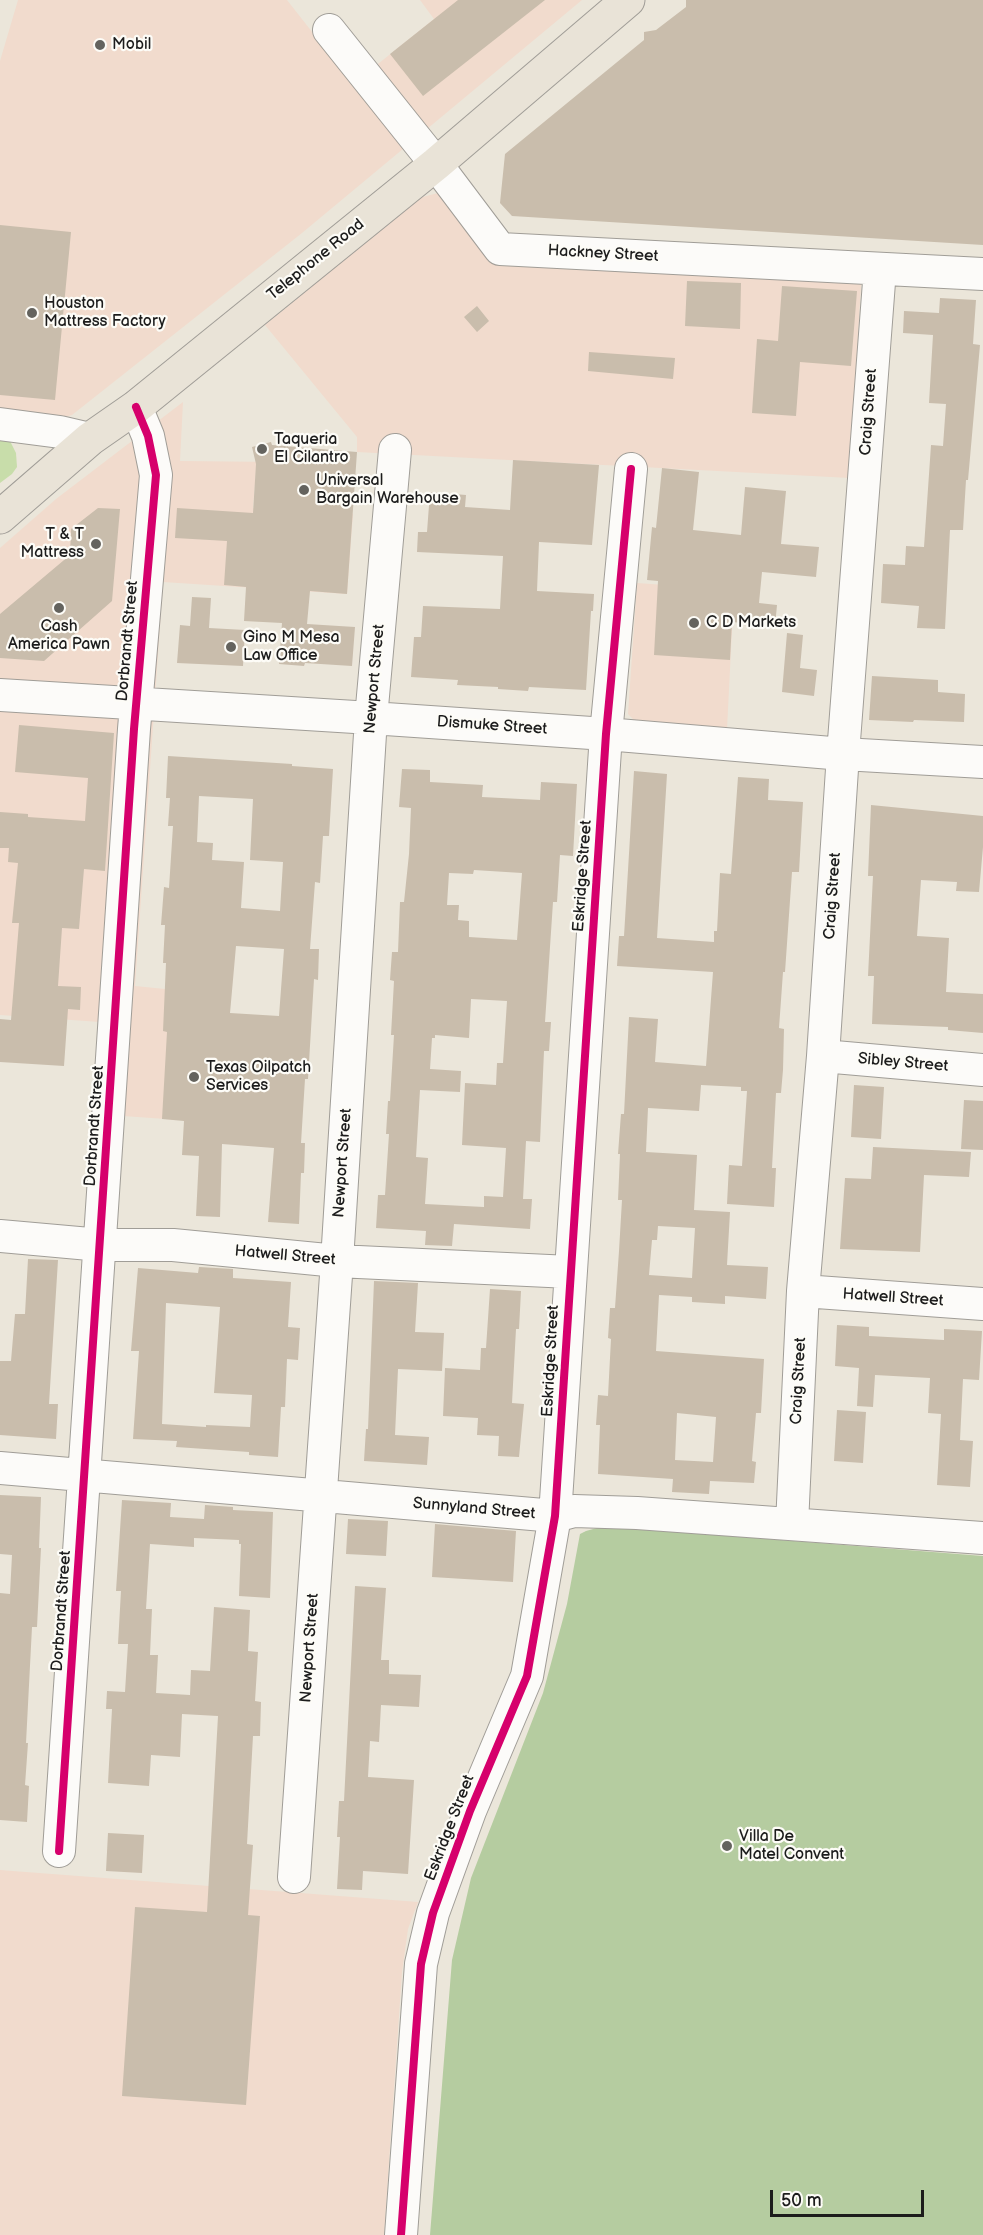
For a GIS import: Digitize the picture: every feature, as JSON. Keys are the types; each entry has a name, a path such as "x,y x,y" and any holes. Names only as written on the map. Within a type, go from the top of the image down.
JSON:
{"main road":[{"name":"Telephone Road","path":"0,517 90,440 136,407 436,164 628,0"}],"street":[{"name":"Hackney Street","path":"329,30 436,164 500,249 983,274"},
{"name":"Craig Street","path":"792,1524 803,1292 823,1056 843,754 880,268"},
{"name":"Dorbrandt Street","path":"59,1851 136,703 156,475 148,436 136,407"},
{"path":"0,424 60,432 90,440"},
{"name":"Newport Street","path":"294,1877 338,1261 371,718 395,450"},
{"name":"Eskridge Street","path":"401,2235 421,1964 433,1913 470,1811 527,1676 555,1516 606,734 631,469"},
{"name":"Dismuke Street","path":"0,695 606,734 843,754 983,762"},
{"name":"Sibley Street","path":"823,1056 983,1070"},
{"name":"Hatwell Street","path":"0,1236 101,1245 173,1245 338,1261 570,1272"},
{"name":"Hatwell Street","path":"803,1292 983,1304"},
{"name":"Sunnyland Street","path":"0,1468 555,1516 574,1511 983,1538"}],"shaded area":[{"path":"18,0 287,0 353,84 434,19 420,0 582,0 302,233 72,415 62,418 0,413 0,61"},
{"path":"438,193 512,258 861,284 850,478 357,452 357,437 265,325 419,198"},
{"path":"183,402 180,461 279,462 256,471 253,508 353,514 347,594 163,582 135,986 165,989 222,1123 95,1114 100,1022 0,1015 0,548 56,499"},
{"path":"637,583 734,590 727,729 645,722 634,720 628,714"},
{"path":"0,1870 418,1902 408,1929 402,1972 384,2235 0,2235"}],"green space":[{"path":"0,432 10,441 16,453 17,467 0,483"},
{"name":"Villa De Matel Convent","path":"604,1526 983,1556 983,2235 430,2235 452,1960 471,1878 543,1693 567,1604 580,1534"}],"building":[{"path":"458,0 545,0 423,96 390,54"},
{"path":"686,0 983,0 983,245 512,216 500,203 505,154 644,40 644,32 656,30 686,7"},
{"name":"Houston Mattress Factory","path":"0,225 71,232 55,400 0,395"},
{"path":"687,281 741,283 740,329 685,326"},
{"path":"782,286 857,291 851,366 800,362 796,416 752,413 757,339 778,341"},
{"path":"940,298 976,300 973,344 980,345 963,530 950,530 945,629 917,628 919,606 881,603 883,564 905,565 906,546 924,547 931,445 943,446 946,404 929,403 933,335 903,333 904,311 939,313"},
{"path":"477,306 489,321 477,332 464,317"},
{"path":"589,352 675,358 673,379 588,371"},
{"path":"271,442 272,445 357,452 347,594 310,591 307,624 355,627 352,666 279,664 282,623 244,621 246,587 224,585 227,541 175,538 177,508 253,513 256,464 252,447"},
{"path":"513,460 599,465 592,545 539,542 537,591 594,594 586,690 529,687 528,691 498,689 498,687 457,685 458,680 411,677 414,637 421,637 423,606 500,609 503,556 417,552 418,532 427,532 430,492 466,495 465,507 510,510"},
{"path":"662,468 699,472 693,530 741,535 745,487 786,491 781,544 819,547 816,577 762,572 759,603 777,605 775,626 732,622 730,660 654,655 658,581 647,580 652,527 656,528"},
{"path":"98,508 120,509 112,601 44,661 0,658 0,614 70,555 71,529"},
{"path":"192,597 211,598 209,628 245,630 243,666 177,663 180,625 190,626"},
{"path":"787,633 803,635 800,668 817,670 814,696 782,692"},
{"path":"872,676 938,680 938,692 965,694 964,722 869,720"},
{"path":"19,725 114,733 105,871 84,869 79,929 62,928 58,986 81,987 80,1010 68,1009 64,1066 0,1062 0,1019 11,1020 19,923 12,923 18,863 8,862 9,848 0,848 0,812 28,814 28,817 85,821 88,778 15,772"},
{"path":"168,756 333,769 329,836 323,836 320,883 315,882 310,949 319,949 318,980 314,979 308,1079 305,1079 301,1143 305,1143 304,1173 301,1173 299,1224 268,1222 274,1148 222,1144 220,1217 196,1216 199,1156 182,1155 184,1121 162,1119 167,1032 163,1031 165,925 161,925 164,887 169,888 173,826 168,826 170,798 166,798","holes":["199,796 253,799 250,860 283,862 280,911 241,908 244,862 212,860 213,843 197,842","236,946 284,949 279,1016 230,1013"]},
{"path":"402,769 430,770 430,782 483,785 482,797 540,800 541,782 577,784 573,856 560,855 557,902 553,902 545,1022 551,1022 549,1051 544,1051 540,1142 526,1141 523,1199 532,1199 530,1229 454,1224 452,1246 425,1245 426,1231 376,1228 378,1195 385,1195 389,1134 386,1134 394,1035 391,1035 394,981 390,980 392,952 398,952 400,902 404,902 409,854 411,808 399,807","holes":["474,870 522,873 517,940 469,937 469,921 458,920 459,905 447,905 449,873 473,874","471,999 507,1001 503,1063 497,1063 496,1085 465,1083 462,1145 506,1148 503,1197 484,1196 484,1207 425,1204 428,1158 416,1157 420,1090 460,1092 461,1071 430,1069 432,1038 435,1038 435,1035 469,1038"]},
{"path":"634,771 667,774 657,938 714,942 714,931 717,931 720,873 731,874 738,777 769,779 768,800 803,802 799,872 792,872 785,972 783,972 779,1028 784,1029 783,1070 781,1093 776,1093 772,1168 776,1168 774,1207 727,1204 729,1165 742,1166 747,1091 741,1091 741,1087 701,1085 699,1111 648,1108 646,1152 697,1155 694,1210 730,1212 727,1265 768,1267 766,1299 725,1296 725,1304 692,1302 692,1297 659,1295 656,1351 764,1359 761,1413 756,1413 752,1461 756,1462 754,1483 710,1481 709,1494 672,1492 673,1479 598,1474 600,1425 596,1425 598,1395 608,1396 610,1308 615,1308 619,1251 622,1200 618,1200 620,1154 618,1154 621,1114 624,1114 629,1017 658,1019 655,1062 706,1066 713,972 617,966 619,936 624,936","holes":["658,1226 695,1228 692,1278 649,1275 652,1240 657,1240","677,1413 716,1417 713,1462 675,1460"]},
{"path":"871,805 983,816 979,892 956,891 957,882 921,880 917,936 949,938 946,992 983,994 983,1033 948,1030 948,1027 872,1024 874,976 868,976 873,876 868,876"},
{"path":"854,1085 884,1087 881,1139 851,1137"},
{"path":"964,1100 983,1101 983,1150 961,1149"},
{"path":"873,1147 971,1152 969,1177 924,1175 920,1252 840,1249 845,1178 871,1179"},
{"path":"28,1259 58,1260 49,1404 58,1404 56,1439 0,1435 0,1361 11,1361 15,1314 25,1314"},
{"path":"199,1267 233,1269 233,1278 291,1282 288,1327 300,1328 298,1360 287,1359 285,1407 281,1407 278,1457 249,1455 249,1452 176,1447 177,1441 133,1439 139,1351 131,1351 138,1268 198,1273","holes":["166,1303 220,1307 214,1393 252,1395 250,1427 162,1424"]},
{"path":"374,1281 418,1283 415,1332 444,1333 442,1371 398,1369 395,1435 429,1437 427,1465 364,1461 366,1429 368,1429"},
{"path":"490,1289 521,1291 519,1329 516,1329 512,1403 524,1404 519,1457 498,1456 499,1436 477,1435 478,1418 443,1416 445,1368 480,1370 481,1348 486,1348"},
{"path":"837,1325 869,1327 869,1336 944,1340 944,1329 982,1331 979,1380 963,1379 960,1440 973,1441 970,1487 937,1485 941,1414 928,1413 930,1378 875,1375 873,1407 857,1406 859,1368 835,1366"},
{"path":"837,1410 866,1412 863,1463 834,1461"},
{"path":"0,1495 41,1497 37,1627 32,1627 26,1743 28,1743 25,1785 29,1786 27,1822 0,1820 0,1593 10,1594 12,1555 0,1554"},
{"path":"122,1500 171,1503 170,1517 204,1519 205,1505 233,1507 233,1510 273,1512 270,1598 239,1596 241,1544 239,1540 194,1538 194,1547 150,1544 146,1609 152,1609 150,1655 158,1655 156,1693 190,1695 191,1670 210,1671 214,1607 250,1610 248,1651 258,1652 255,1701 261,1702 260,1736 253,1736 247,1844 253,1845 248,1915 260,1916 246,2105 122,2096 135,1907 207,1912 218,1716 182,1714 180,1757 151,1755 149,1786 108,1783 112,1709 106,1709 107,1691 125,1692 128,1644 118,1644 121,1591 116,1591"},
{"path":"348,1519 388,1521 386,1556 346,1554"},
{"path":"435,1524 516,1531 513,1582 432,1577"},
{"path":"355,1586 386,1588 381,1660 389,1660 389,1674 421,1675 419,1707 381,1705 379,1742 370,1741 368,1777 414,1780 408,1874 363,1871 362,1890 337,1889 340,1837 337,1837 339,1801 344,1801"},
{"path":"108,1833 144,1835 142,1873 106,1871"}],"cycle path":[{"path":"59,1851 134,729 156,475 148,436 136,407"},
{"path":"401,2235 421,1964 433,1913 470,1811 527,1676 555,1516 606,734 631,469"}],"place":[{"name":"Mobil","path":"100,45"},
{"name":"Houston Mattress Factory","path":"32,313"},
{"name":"Taqueria El Cilantro","path":"262,449"},
{"name":"Universal Bargain Warehouse","path":"304,490"},
{"name":"T & T Mattress","path":"96,544"},
{"name":"Cash America Pawn","path":"59,608"},
{"name":"C D Markets","path":"694,623"},
{"name":"Gino M Mesa Law Office","path":"231,647"},
{"name":"Texas Oilpatch Services","path":"194,1077"},
{"name":"Villa De Matel Convent","path":"727,1846"}]}
